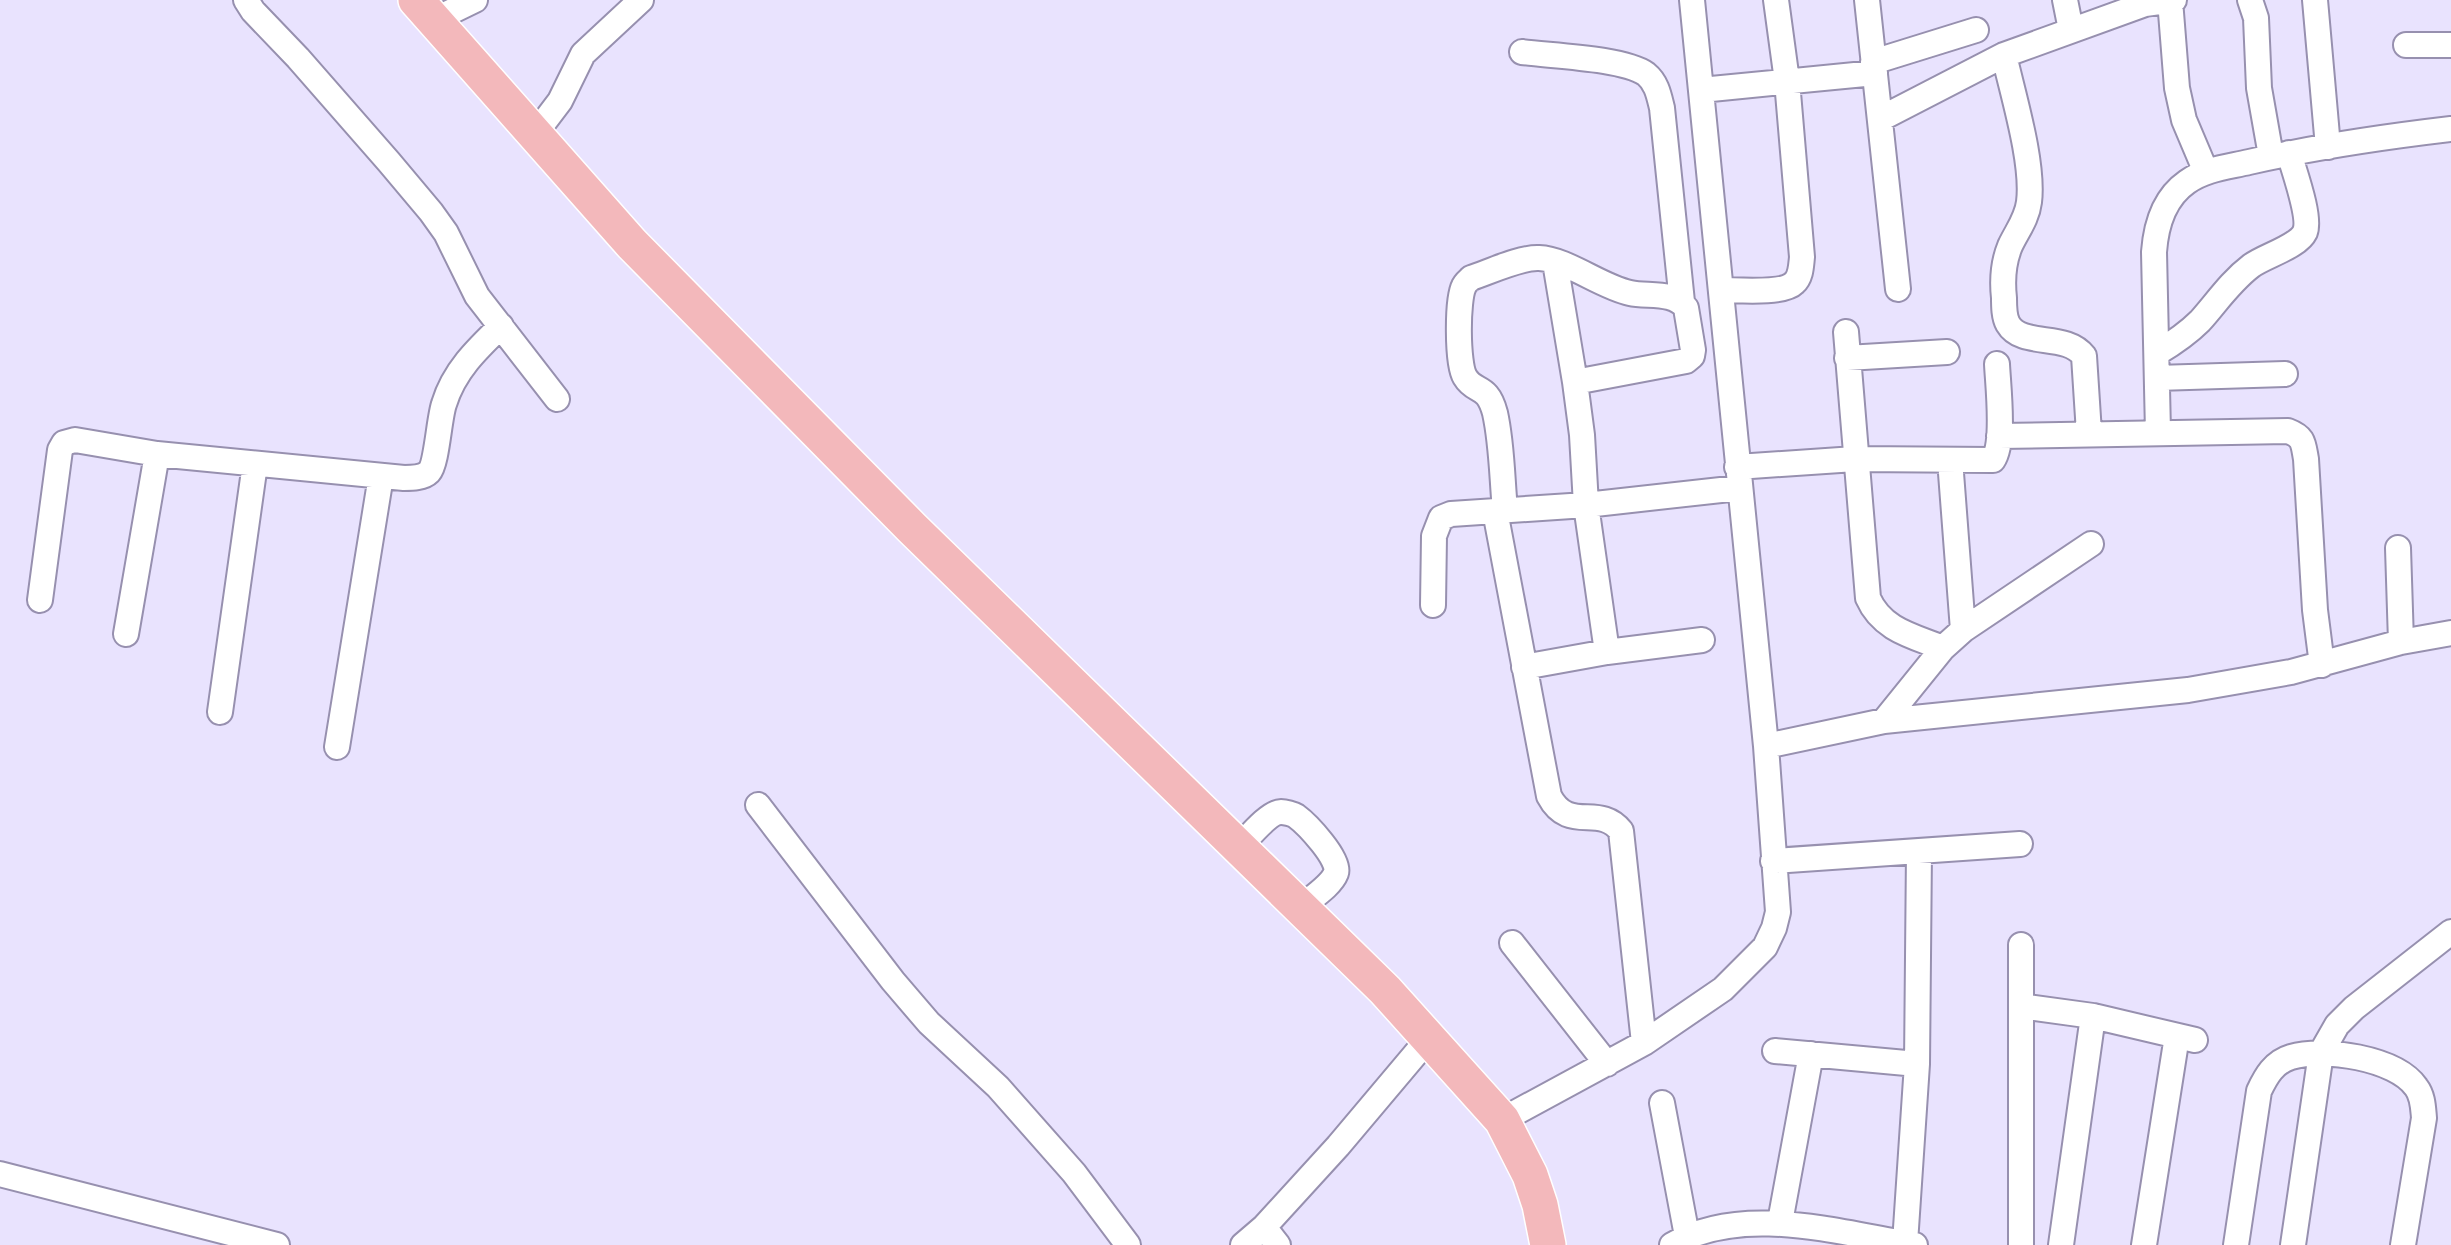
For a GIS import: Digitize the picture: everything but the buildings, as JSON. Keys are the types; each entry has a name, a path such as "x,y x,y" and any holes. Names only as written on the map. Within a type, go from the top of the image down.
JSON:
{"highway":[{"path":"425,10 632,244 892,508 1301,907 1429,1038 1502,1119 1530,1175 1540,1205 1548,1245"}],"street":[{"path":"246,0 431,212 446,233 477,296 557,399"},
{"path":"425,10 475,0"},
{"path":"534,134 560,101 583,54 640,0"},
{"path":"1502,1119 1644,1044 1723,989 1765,947 1778,912 1766,747 1692,0"},
{"path":"1685,309 1783,289 1794,284 1800,275 1802,257 1787,81 1776,0"},
{"path":"1867,0 1898,289"},
{"path":"2066,0 2071,30"},
{"path":"1880,119 2004,55 2145,4 2172,0 2177,88 2184,120 2206,172"},
{"path":"2157,353 2173,344 2200,321 2236,277 2258,260 2293,244 2303,236 2306,228 2305,214 2280,155 2259,88 2256,18 2250,0"},
{"path":"2315,0 2328,147"},
{"path":"1701,90 1874,68 1976,30"},
{"path":"2406,45 2451,45"},
{"path":"1522,52 1620,64 1636,69 1648,76 1657,89 1662,108 1692,356 1686,361 1575,382"},
{"path":"2004,55 2020,121 2029,182 2029,202 2025,218 2010,246 2002,281 2008,325 2015,331 2041,340 2069,343 2078,348 2084,356 2090,433"},
{"path":"2158,432 2156,230 2163,210 2175,193 2187,182 2206,172 2280,155 2451,128"},
{"path":"1644,1044 1621,831 1604,818 1570,816 1560,811 1549,796 1524,667 1500,511 1495,414 1486,392 1468,382 1462,374 1459,341 1461,294 1464,284 1471,278 1529,259 1540,258 1631,293 1673,298 1685,309"},
{"path":"1555,262 1575,382 1582,435 1586,505 1607,652"},
{"path":"40,600 60,450 64,443 75,440 157,454 381,476 418,477 428,473 433,465 439,420 451,387 476,349 501,326"},
{"path":"1846,332 1868,598 1874,612 1884,622 1943,648"},
{"path":"1847,358 1947,352"},
{"path":"1433,604 1436,525 1451,514 1586,505 1855,459 1993,460 1997,454 1999,436 1997,364"},
{"path":"2157,378 2285,374"},
{"path":"1999,436 2288,431 2298,434 2306,459 2315,610 2322,665"},
{"path":"126,634 157,454"},
{"path":"1950,460 1963,630"},
{"path":"220,712 255,464"},
{"path":"337,747 381,476"},
{"path":"1884,721 1943,648 1963,630 2091,544"},
{"path":"2398,548 2401,642"},
{"path":"1766,747 1884,721 2188,690 2322,665 2401,642 2451,633"},
{"path":"1524,667 1607,652 1702,640"},
{"path":"758,805 893,981 929,1023 998,1087 1074,1173 1128,1245"},
{"path":"1239,847 1272,814 1281,812 1295,816 1337,863 1337,872 1330,881 1301,907"},
{"path":"1773,861 2020,844"},
{"path":"1662,1103 1679,1240 1752,1222 1780,1222 1811,1237 1910,1244 1917,1064 1919,851"},
{"path":"2292,1245 2321,1053 2337,1026 2354,1008 2451,932"},
{"path":"1512,943 1607,1064"},
{"path":"2021,945 2021,1245"},
{"path":"2021,1006 2093,1016 2186,1038 2144,1245"},
{"path":"2061,1245 2093,1016"},
{"path":"1243,1245 1271,1236 1429,1038"},
{"path":"1775,1051 1917,1064"},
{"path":"2236,1245 2259,1091 2269,1071 2289,1057 2321,1053 2382,1063 2416,1086 2423,1102 2424,1118 2403,1245"},
{"path":"1780,1222 1811,1054"},
{"path":"0,1174 277,1245"}]}
